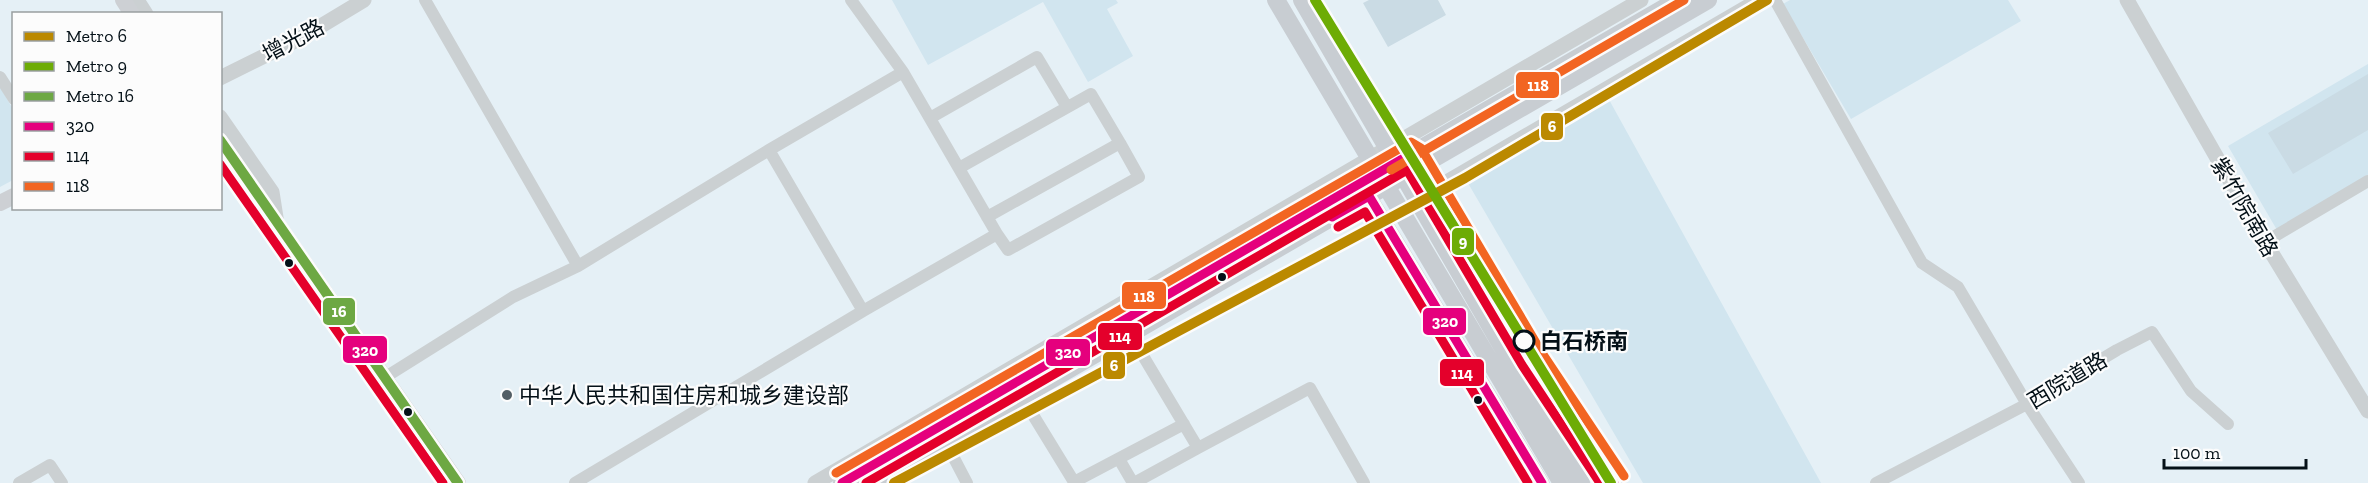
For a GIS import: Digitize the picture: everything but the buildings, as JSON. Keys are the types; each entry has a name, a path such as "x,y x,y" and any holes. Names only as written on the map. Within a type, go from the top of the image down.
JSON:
{"main road":[{"path":"1276,0 1562,483"},
{"path":"1302,0 1404,161 1581,483"},
{"path":"1404,161 1678,0"},
{"path":"872,483 1130,334 1365,189 1378,172 1404,161 1708,0"},
{"path":"222,145 458,483"},
{"path":"222,162 385,378 445,483"},
{"path":"842,483 1365,189"}],"street":[{"name":"增光路","path":"222,77 301,39 364,0"},
{"path":"425,0 578,266"},
{"path":"851,0 903,72 997,234 1008,250 1139,177 1091,94 959,168"},
{"path":"815,483 1378,172 1404,161 1641,0"},
{"path":"1433,190 1759,0"},
{"path":"1774,0 1922,263 1959,287 2027,404 2079,483"},
{"name":"紫竹院南路","path":"2127,0 2265,242 2368,411"},
{"path":"930,118 1037,57 1067,107"},
{"path":"385,378 513,297 578,266 903,72"},
{"path":"0,77 12,96"},
{"path":"222,120 272,192 277,224"},
{"path":"987,217 1120,143"},
{"path":"769,150 862,311"},
{"path":"1404,161 1433,190 1532,359 1614,483"},
{"path":"2265,242 2368,181"},
{"path":"1365,189 1542,483"},
{"path":"575,483 862,311 997,234"},
{"name":"西院道路","path":"1876,483 2027,404 2117,350 2152,332 2191,391 2228,424"},
{"path":"1130,334 1198,448"},
{"path":"1119,459 1134,483 1310,388 1364,483"},
{"path":"1022,397 1074,482 1184,424"},
{"path":"945,441 967,483"},
{"path":"19,483 50,465 62,483"}],"shaded area":[{"path":"892,0 1116,0 1118,3 1107,9 1133,56 1088,82 1043,2 928,65"},
{"path":"1369,0 1438,0 1446,15 1388,47 1363,3"},
{"path":"1790,0 2008,0 2021,21 1851,119 1783,4"},
{"path":"2368,64 2368,177 2277,230 2228,146"},
{"path":"2368,74 2368,130 2293,174 2268,133"},
{"path":"0,87 12,108 12,181 0,187"},
{"path":"1607,96 1821,483 1643,483 1465,178"}],"metro line":[{"name":"9","path":"1315,0 1611,483"},
{"name":"6","path":"894,483 1465,178 1767,0"},
{"name":"16","path":"222,143 458,483"}],"transit line":[{"name":"118","path":"1391,170 1684,0"},
{"name":"118","path":"836,473 1411,142 1421,148 1542,353 1624,476"},
{"name":"320","path":"222,146 458,483"},
{"name":"320","path":"842,483 1411,154 1532,359 1614,483"},
{"name":"114","path":"222,167 443,483"},
{"name":"114","path":"866,483 1407,170 1522,365 1600,483"},
{"name":"320","path":"1332,217 1369,196 1542,483"},
{"name":"114","path":"1338,227 1365,212 1528,483"}],"place":[{"name":"白石桥南","path":"1524,341"},
{"name":"中华人民共和国住房和城乡建设部","path":"507,395"}]}
